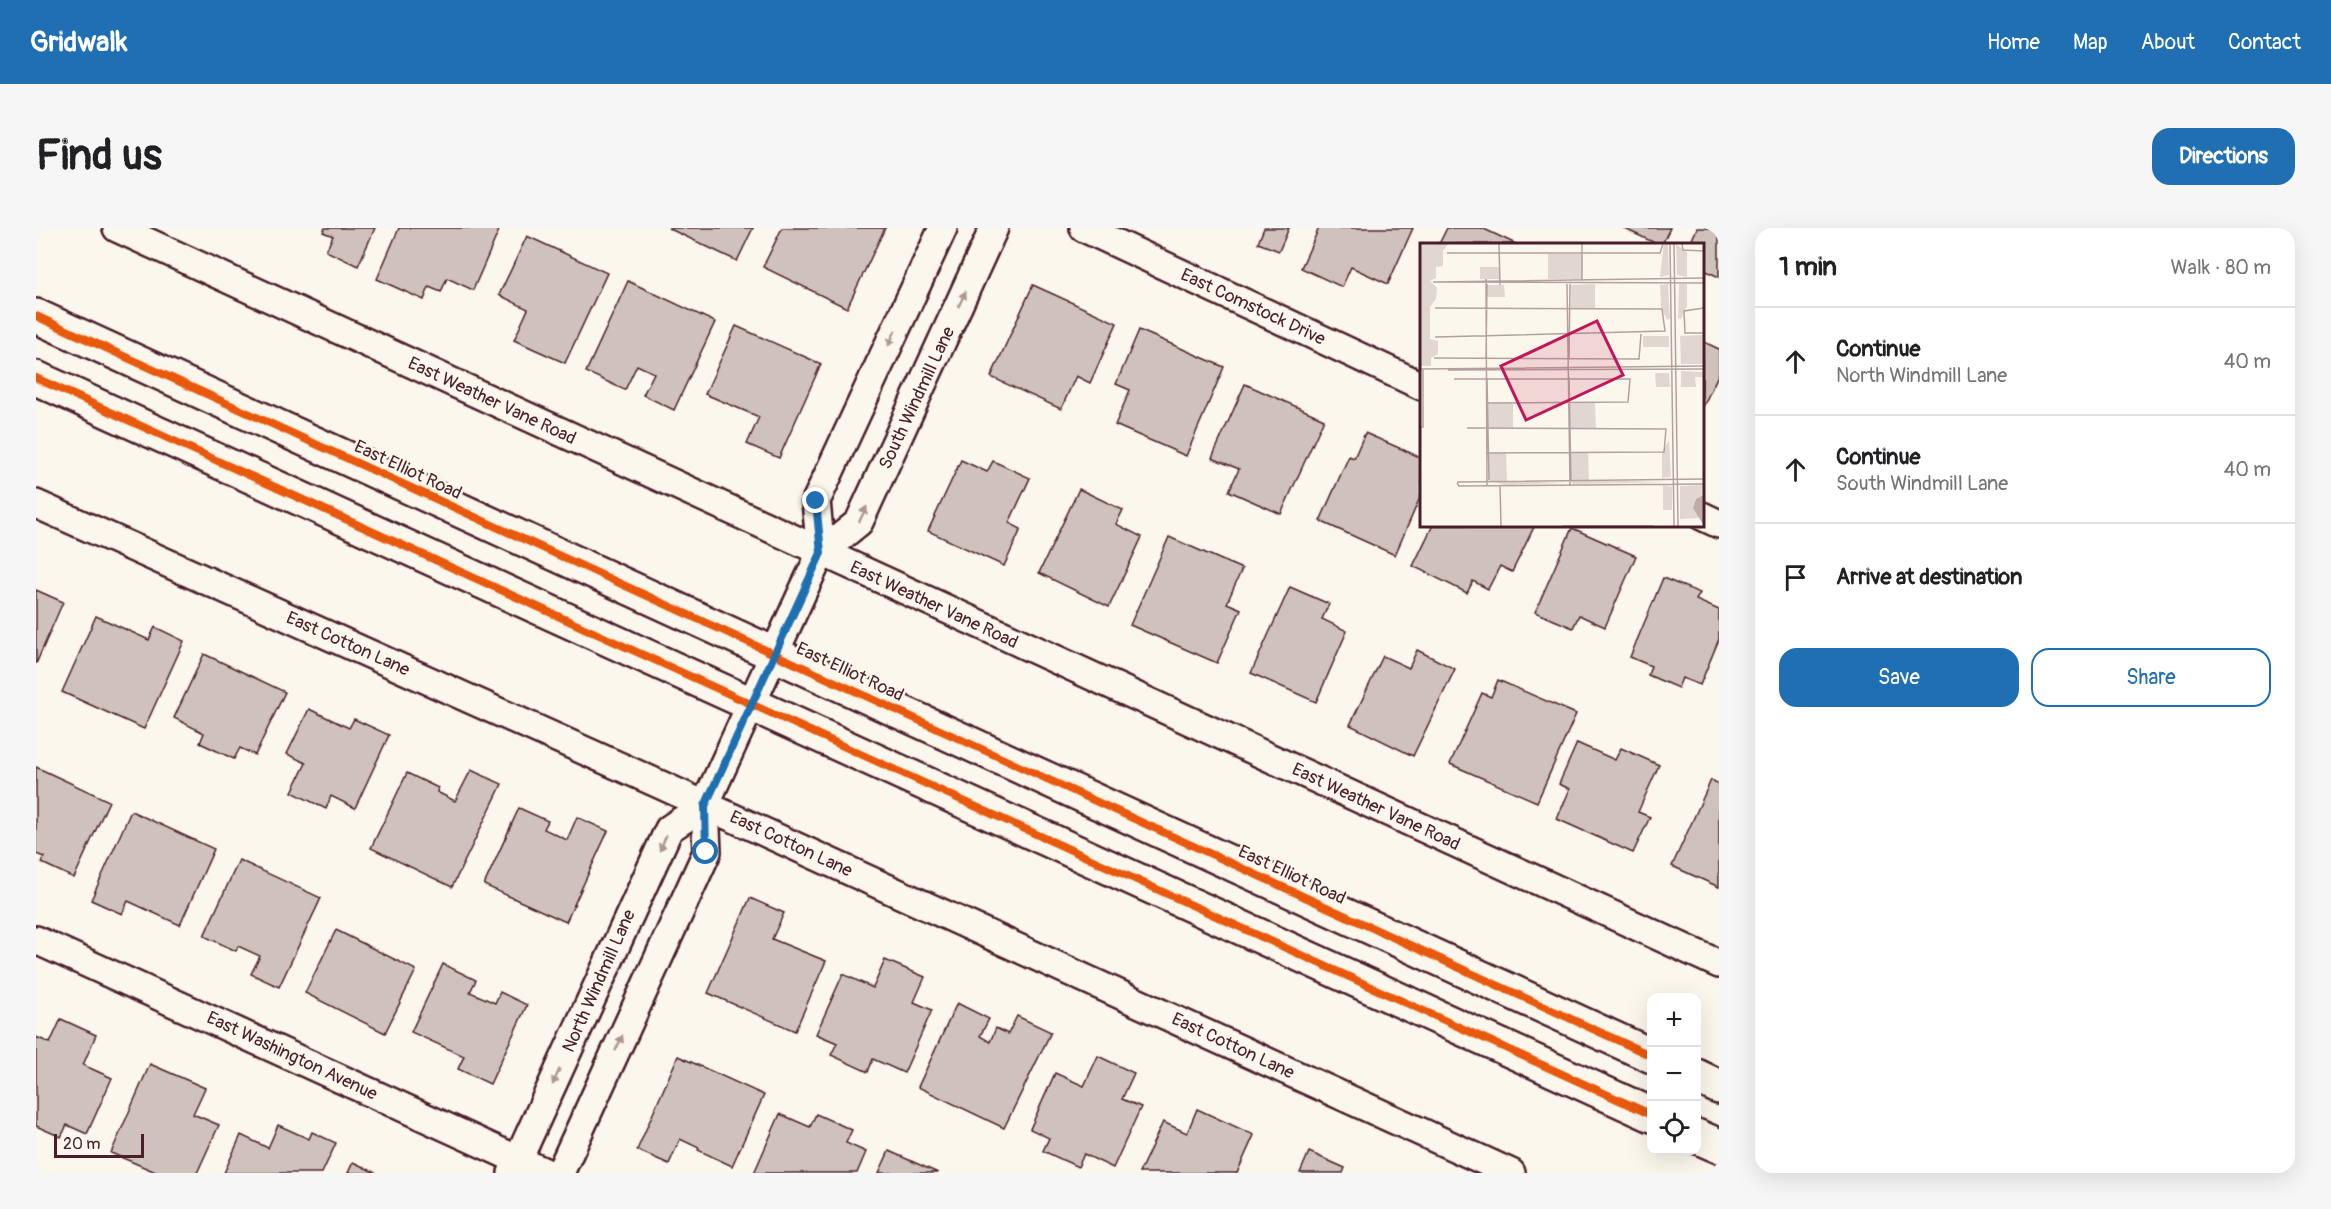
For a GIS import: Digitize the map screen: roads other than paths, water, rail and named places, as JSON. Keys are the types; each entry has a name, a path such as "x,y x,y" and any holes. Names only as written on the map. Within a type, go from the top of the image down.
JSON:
{"main road":[{"name":"East Elliot Road","path":"36,316 763,680 1647,1113"},
{"name":"East Elliot Road","path":"36,378 763,680 1647,1054"},
{"path":"1701,1078 1719,1087"},
{"path":"1701,1138 1719,1146"}],"street":[{"name":"East Weather Vane Road","path":"117,228 1719,964"},
{"name":"South Windmill Lane","path":"821,553 816,501 943,228"},
{"name":"South Windmill Lane","path":"763,680 821,553 860,522 994,228"},
{"name":"East Comstock Drive","path":"1084,228 1420,385"},
{"name":"East Cotton Lane","path":"36,504 1511,1173"},
{"path":"1704,517 1719,524"},
{"path":"560,1173 706,852 705,806 763,680"},
{"name":"North Windmill Lane","path":"515,1166 669,829 705,806"},
{"name":"East Washington Avenue","path":"36,940 515,1166 547,1173"}]}
